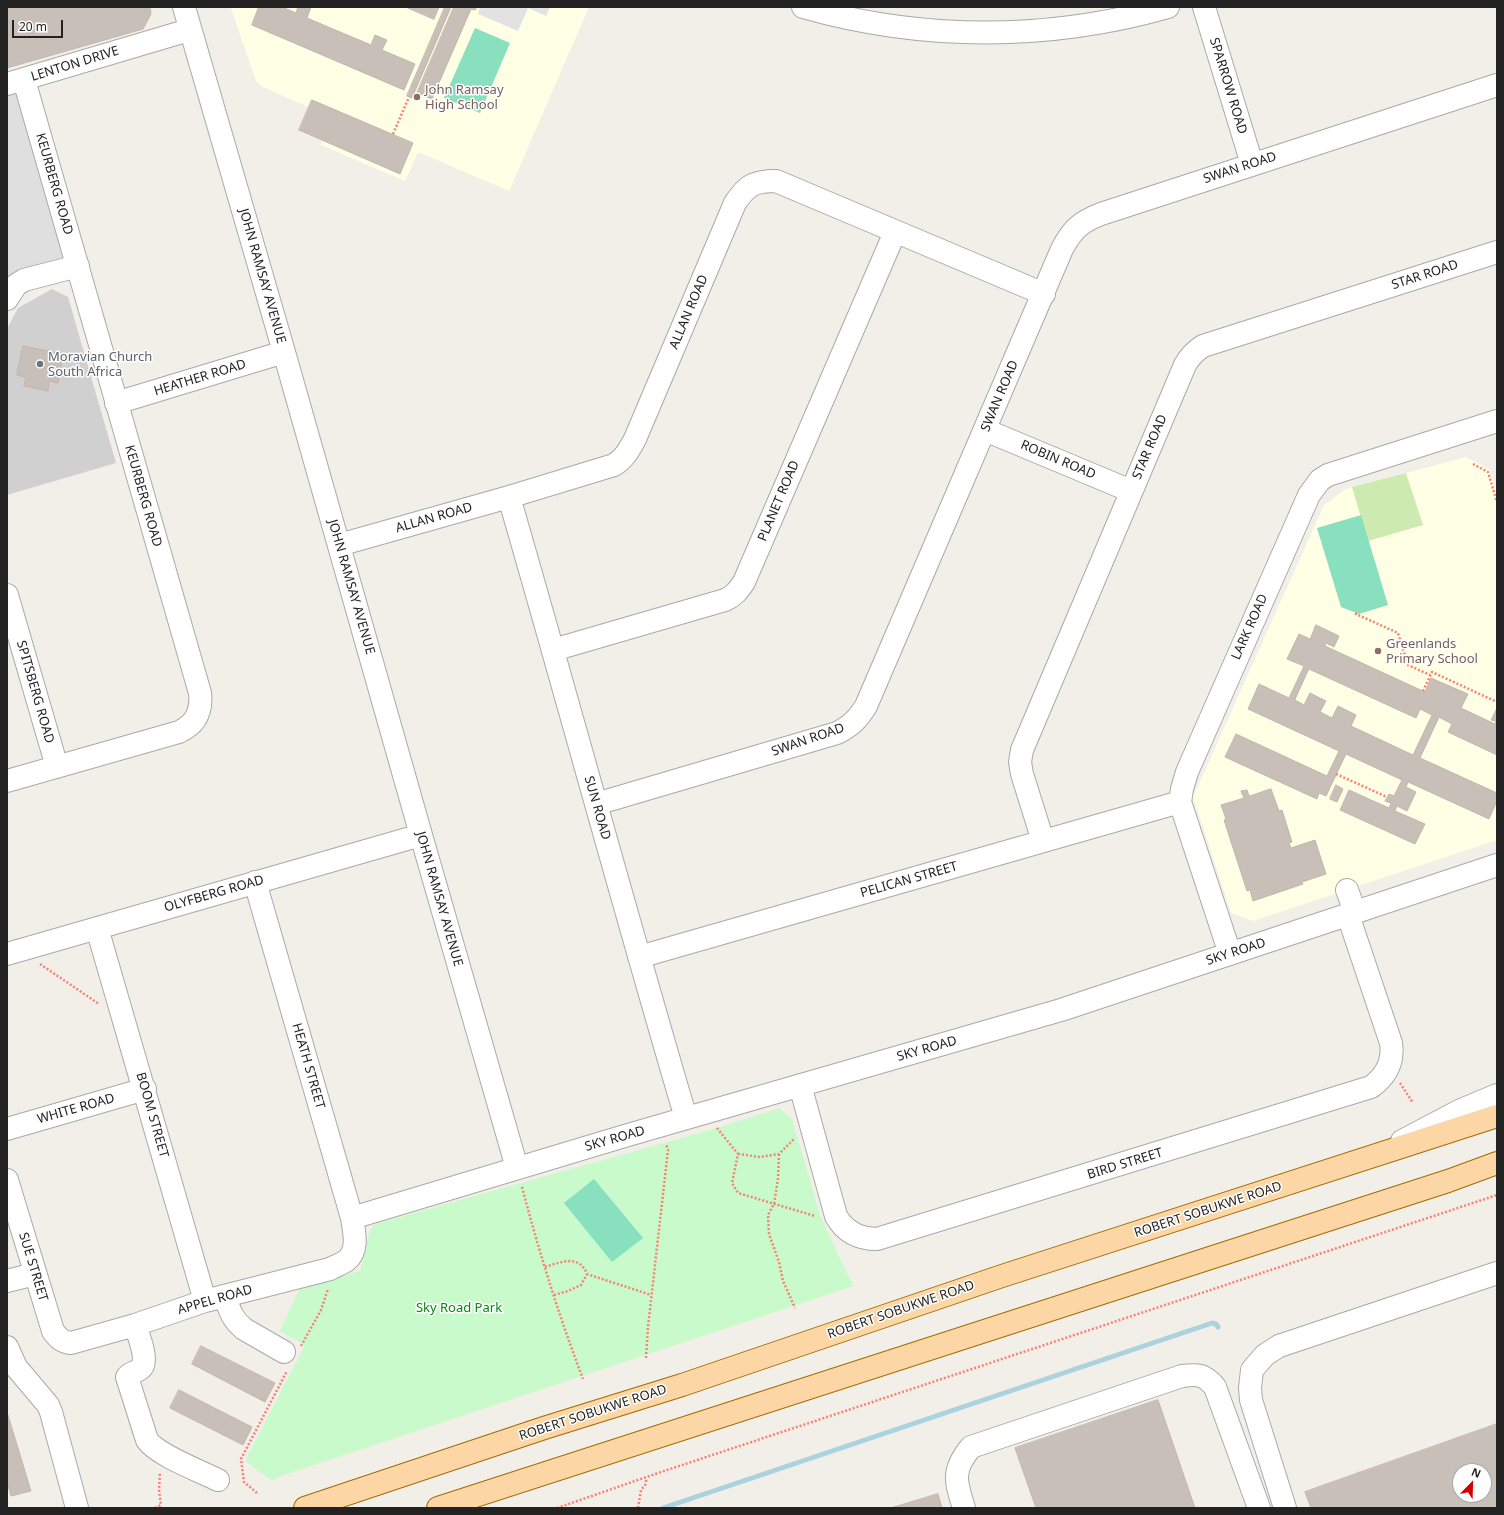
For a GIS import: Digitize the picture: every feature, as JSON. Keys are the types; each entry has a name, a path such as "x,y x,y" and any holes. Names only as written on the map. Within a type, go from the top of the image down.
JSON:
{"main road":[{"name":"ROBERT SOBUKWE ROAD","path":"305,1508 544,1428 682,1385 1002,1276 1497,1116"},
{"path":"438,1508 1448,1181 1497,1163"}],"street":[{"name":"JOHN RAMSAY AVENUE","path":"184,7 189,30 284,352 519,1175"},
{"path":"803,7 853,20 889,26 968,33 1007,33 1046,30 1092,23 1168,7"},
{"name":"SPARROW ROAD","path":"1204,7 1252,164"},
{"name":"LENTON DRIVE","path":"16,82 189,30"},
{"name":"KEURBERG ROAD","path":"7,781 180,732 193,723 200,708 200,693 78,266 16,82"},
{"name":"SWAN ROAD","path":"596,804 830,735 846,729 860,717 1067,239 1079,225 1100,214 1497,85"},
{"name":"ALLAN ROAD","path":"339,545 509,497 614,465 624,457 635,439 735,203 748,187 757,182 776,181 1044,294"},
{"name":"PLANET ROAD","path":"553,650 724,600 732,597 738,591 744,582 895,232"},
{"name":"STAR ROAD","path":"1043,841 1022,774 1020,762 1022,750 1131,491 1185,365 1190,357 1196,350 1207,345 1497,252"},
{"path":"7,299 16,285 24,280 78,266"},
{"name":"HEATHER ROAD","path":"116,403 284,352"},
{"name":"LARK ROAD","path":"1230,954 1180,802 1182,788 1187,772 1297,520 1314,487 1328,475 1496,427"},
{"name":"ROBIN ROAD","path":"985,430 1131,491"},
{"name":"SUN ROAD","path":"509,497 638,957 686,1118"},
{"name":"SPITSBERG ROAD","path":"7,595 57,767"},
{"name":"PELICAN STREET","path":"638,957 1180,802"},
{"name":"OLYFBERG ROAD","path":"7,954 421,835"},
{"name":"SKY ROAD","path":"352,1218 519,1175 658,1126 1060,1010 1497,866"},
{"name":"HEATH STREET","path":"256,882 352,1218 355,1233 355,1243 352,1250"},
{"name":"BIRD STREET","path":"800,1085 836,1216 845,1229 852,1234 860,1237 877,1239 1371,1087 1385,1074 1389,1066 1392,1051 1351,914 1347,890"},
{"name":"BOOM STREET","path":"97,928 144,1089 215,1299 244,1329 291,1356"},
{"name":"WHITE ROAD","path":"7,1129 144,1089"},
{"path":"1374,1156 1459,1111 1497,1095"},
{"name":"SUE STREET","path":"7,1180 53,1331 58,1338 64,1342 71,1343"},
{"name":"APPEL ROAD","path":"71,1343 135,1325 215,1299 330,1269 348,1259 352,1250"},
{"path":"1285,1508 1251,1400 1250,1379 1252,1370 1265,1355 1279,1346 1373,1313 1497,1273"},
{"path":"7,1281 35,1274"},
{"path":"135,1325 145,1362 140,1369 128,1375 127,1380 147,1440 150,1444 167,1455 218,1480"},
{"path":"7,1347 16,1367 48,1406 51,1412 77,1508"},
{"path":"964,1508 958,1489 956,1474 959,1464 971,1447 1182,1376 1193,1375 1202,1376 1208,1379 1215,1387 1259,1508"}],"path":[{"path":"393,134 410,97"},
{"path":"1473,464 1488,472 1497,502"},
{"path":"1357,613 1356,614 1398,633 1408,665 1430,675"},
{"path":"1423,691 1432,672 1497,702"},
{"path":"1336,774 1387,797"},
{"path":"30,947 40,964 105,1008 122,1012"},
{"path":"708,1112 717,1128 738,1154 760,1157 779,1154 799,1133 812,1128"},
{"path":"646,1358 651,1295 668,1150 658,1126"},
{"path":"738,1154 732,1184 738,1193 825,1219 836,1216"},
{"path":"779,1154 778,1179 774,1204 768,1215 769,1234 779,1262 783,1281 795,1308"},
{"path":"519,1175 545,1267 583,1379"},
{"path":"557,1508 1497,1195"},
{"path":"545,1267 559,1262 572,1260 584,1266 587,1274 582,1285 554,1295"},
{"path":"257,1493 244,1482 241,1459 291,1356 321,1310 330,1284 330,1269"},
{"path":"587,1274 651,1295"},
{"path":"156,1508 162,1505 159,1490 160,1466 167,1455"},
{"path":"638,1508 641,1490 646,1484 646,1478"}],"shaded area":[{"name":"John Ramsay High School","path":"231,7 589,7 509,191 418,152 405,181 321,145 322,140 299,130 308,107 261,86 256,81"},
{"path":"480,7 550,7 546,16 528,8 518,31 478,14"},
{"path":"24,81 78,265 7,298 7,85"},
{"path":"52,289 68,297 116,463 7,495 7,329 18,308"},
{"name":"Greenlands Primary School","path":"1466,457 1490,470 1497,492 1497,840 1253,921 1231,913 1193,797 1324,505 1346,489"}],"green space":[{"path":"475,28 510,43 480,113 444,98"},
{"path":"1406,473 1423,525 1368,541 1352,487"},
{"path":"1361,515 1388,605 1359,614 1341,607 1317,528"},
{"name":"Sky Road Park","path":"779,1108 792,1119 821,1218 853,1286 278,1477 272,1481 245,1461 305,1345 280,1331 300,1287 360,1271 370,1230 375,1224 717,1128"},
{"path":"594,1179 643,1238 612,1262 564,1203"}],"building":[{"path":"7,7 150,7 151,14 143,29 7,68"},
{"path":"259,7 282,7 296,13 298,7 311,7 307,18 371,45 375,35 387,40 382,50 415,64 404,90 252,25"},
{"path":"406,7 439,7 434,19"},
{"path":"445,7 451,7 412,98 407,96"},
{"path":"454,7 477,7 475,10 471,9 432,99 417,93"},
{"path":"312,100 413,143 400,174 299,130"},
{"name":"Moravian Church South Africa","path":"23,346 63,354 58,383 49,381 48,391 24,386 26,377 17,375"},
{"path":"1316,625 1339,636 1334,647 1326,643 1325,646 1425,692 1431,678 1468,694 1461,708 1495,724 1496,721 1491,720 1497,708 1497,755 1448,732 1452,724 1439,717 1420,758 1497,793 1497,801 1489,819 1408,782 1406,787 1416,792 1407,811 1397,806 1395,811 1425,824 1415,844 1340,810 1349,790 1389,808 1391,803 1385,801 1389,794 1394,796 1402,780 1346,754 1326,796 1319,793 1317,799 1225,757 1236,734 1327,776 1339,751 1248,709 1259,684 1289,698 1304,666 1287,659 1299,634 1310,639","holes":["1309,669 1416,718 1420,709 1432,715 1413,755 1351,726 1356,715 1338,706 1332,718 1320,712 1326,701 1310,693 1304,705 1295,700"]},
{"path":"1336,785 1343,789 1337,802 1330,799"},
{"path":"1271,789 1279,811 1282,810 1292,842 1289,843 1291,848 1315,840 1326,874 1302,882 1303,884 1253,901 1250,890 1247,891 1224,820 1226,819 1221,805 1244,798 1241,791 1247,790 1249,796"},
{"path":"201,1346 275,1383 265,1402 192,1364"},
{"path":"179,1390 252,1427 243,1445 170,1408"},
{"path":"1158,1400 1195,1508 1036,1508 1015,1448"},
{"path":"7,1412 31,1491 11,1496 7,1482"},
{"path":"1497,1424 1497,1508 1311,1508 1305,1492"},
{"path":"938,1494 942,1508 891,1508"}],"waterway":[{"path":"663,1508 1212,1323 1216,1324 1218,1327"}],"place":[{"name":"John Ramsay High School","path":"417,97"},
{"name":"Moravian Church South Africa","path":"40,364"},
{"name":"Greenlands Primary School","path":"1378,651"}]}
